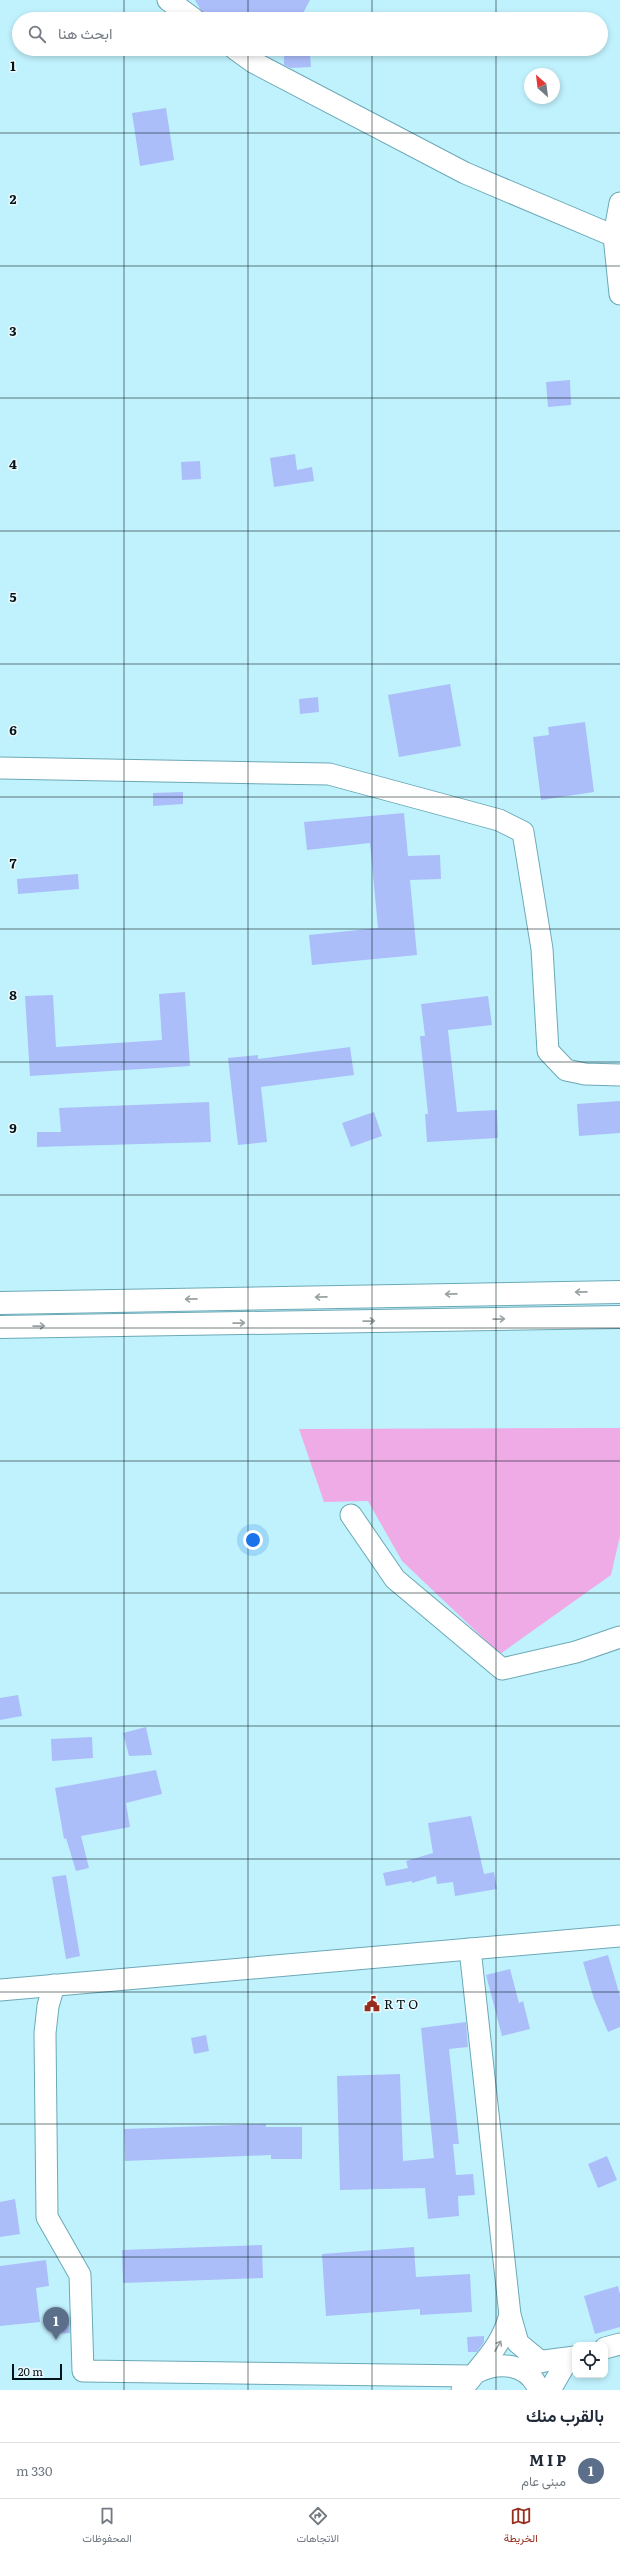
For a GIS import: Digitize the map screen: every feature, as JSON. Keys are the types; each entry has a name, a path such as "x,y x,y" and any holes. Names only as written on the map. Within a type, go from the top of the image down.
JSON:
{"main road":[{"path":"0,1303 620,1292"},
{"path":"0,1327 620,1317"}],"street":[{"path":"168,0 184,12"},
{"path":"245,56 253,62 465,173 617,236"},
{"path":"620,203 617,236 620,294"},
{"path":"0,768 329,774 499,820 523,832 542,949 548,1051 566,1070 585,1074 620,1075"},
{"path":"350,1515 395,1579 502,1670 576,1652 620,1637"},
{"path":"9,1990 620,1936"},
{"path":"470,1949 510,2315 518,2342 541,2362"},
{"path":"54,1985 48,2006 45,2033 47,2217 80,2275 83,2371 419,2375 471,2379 490,2366 572,2358"},
{"path":"9,1990 42,2019 45,2033"},
{"path":"471,2379 492,2355 505,2333 510,2315"},
{"path":"608,2347 620,2344"},
{"path":"550,2390 572,2358"},
{"path":"503,2364 516,2367 528,2374 539,2390"},
{"path":"419,2375 439,2390"}],"shaded area":[{"path":"620,1428 620,1536 611,1575 500,1654 402,1561 368,1501 324,1502 299,1429"}],"building":[{"path":"195,0 310,0 304,12 202,12"},
{"path":"284,56 310,56 311,67 291,68 284,65"},
{"path":"166,108 174,160 140,166 132,113"},
{"path":"570,380 571,405 548,407 546,382"},
{"path":"295,454 297,470 312,467 314,481 274,487 270,458"},
{"path":"200,461 201,479 182,480 181,462"},
{"path":"450,684 461,746 399,757 388,695"},
{"path":"318,697 319,712 300,714 299,699"},
{"path":"585,722 594,792 541,800 533,737 549,735 548,727"},
{"path":"183,792 183,804 153,806 153,793"},
{"path":"404,813 408,856 440,855 441,879 410,880 417,955 312,965 309,935 378,928 370,843 307,850 304,822"},
{"path":"78,874 79,889 18,894 17,879"},
{"path":"185,992 190,1066 30,1076 25,996 53,995 56,1047 162,1040 159,994"},
{"path":"488,996 492,1025 448,1030 457,1112 497,1110 498,1138 427,1142 425,1114 428,1114 420,1036 425,1036 421,1004"},
{"path":"350,1047 354,1075 261,1087 267,1142 238,1145 228,1058 258,1055 258,1059"},
{"path":"620,1101 620,1133 579,1136 577,1104"},
{"path":"209,1102 211,1142 37,1147 37,1132 61,1132 59,1108"},
{"path":"374,1112 382,1136 351,1147 342,1123"},
{"path":"18,1695 22,1716 0,1720 0,1698"},
{"path":"146,1727 152,1755 129,1756 123,1733"},
{"path":"92,1737 93,1758 52,1761 51,1739"},
{"path":"156,1770 162,1794 126,1803 130,1827 81,1836 89,1868 76,1871 66,1838 64,1839 55,1788"},
{"path":"471,1816 484,1874 494,1872 497,1889 455,1896 453,1882 437,1884 436,1876 412,1883 412,1881 386,1886 383,1873 408,1868 406,1861 433,1853 428,1823"},
{"path":"66,1875 80,1956 66,1959 52,1877"},
{"path":"608,1955 620,1996 620,2027 608,2032 594,1999 583,1962"},
{"path":"510,1969 519,2003 523,2001 530,2029 502,2036 486,1975"},
{"path":"466,2022 468,2047 449,2049 459,2144 453,2144 456,2175 473,2174 475,2195 458,2196 459,2216 428,2219 425,2188 340,2190 337,2076 400,2074 403,2161 434,2158 421,2028"},
{"path":"206,2035 209,2051 194,2054 191,2038"},
{"path":"266,2124 266,2127 302,2127 302,2159 271,2159 271,2155 125,2161 124,2129"},
{"path":"607,2156 617,2180 598,2188 588,2164"},
{"path":"15,2199 20,2234 0,2237 0,2202"},
{"path":"262,2245 263,2278 123,2283 122,2250"},
{"path":"414,2247 416,2277 470,2274 472,2312 420,2315 420,2309 326,2316 322,2254"},
{"path":"46,2260 49,2286 36,2288 40,2322 0,2326 0,2266"},
{"path":"618,2286 620,2294 620,2327 595,2334 584,2296"},
{"path":"69,2318 70,2333 58,2334 56,2320"},
{"path":"484,2336 484,2342 477,2352 468,2352 467,2337"}],"place":[{"name":"R T O","path":"372,2004"},
{"name":"M I P","path":"56,2340"}]}
